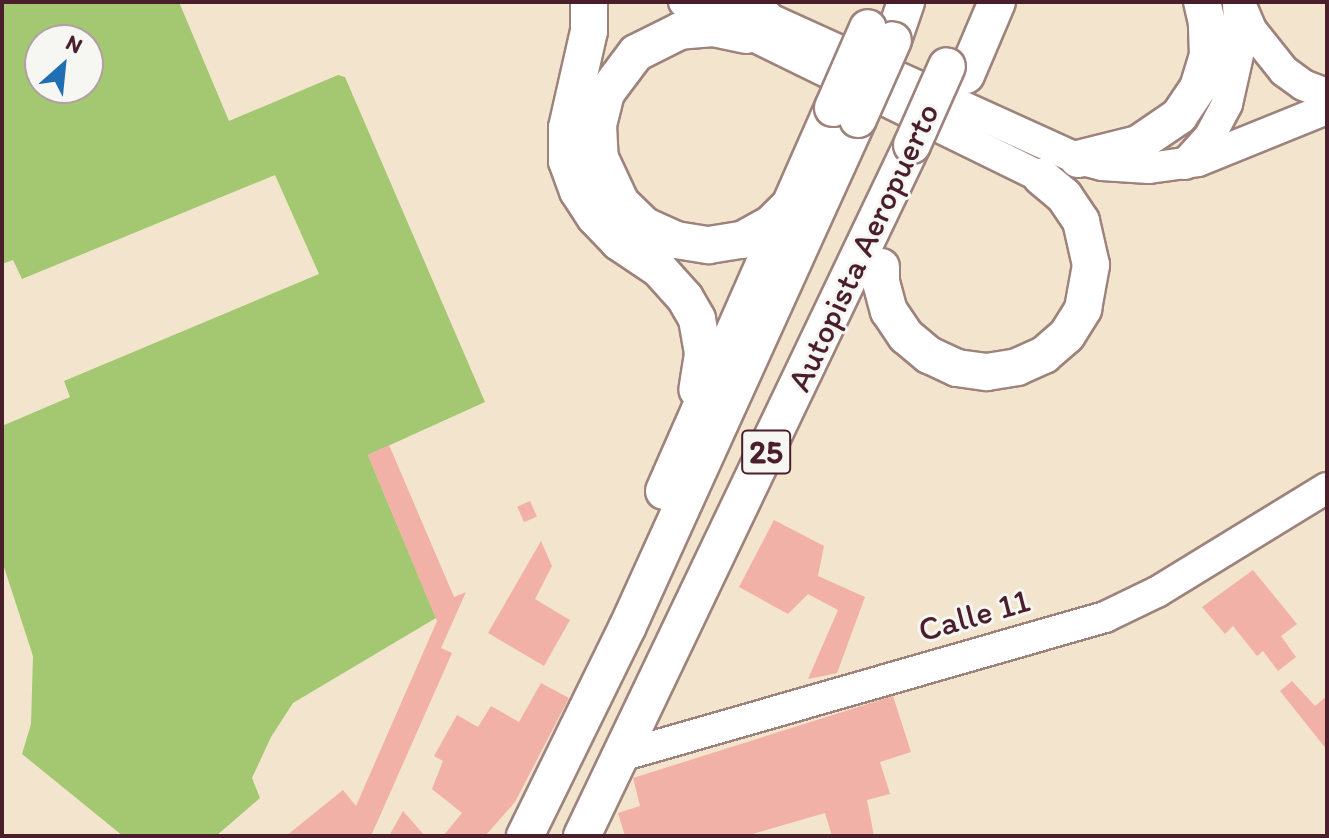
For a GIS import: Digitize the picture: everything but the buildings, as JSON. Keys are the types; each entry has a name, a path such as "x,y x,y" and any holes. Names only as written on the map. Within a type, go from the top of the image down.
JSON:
{"highway":[{"path":"589,2 589,31 567,128 567,161 578,191 595,217 619,242 659,269 685,298 697,319 703,354 688,432"},
{"name":"Autopista Aeropuerto","path":"525,836 627,628 846,113 880,23 906,2"},
{"name":"Autopista Aeropuerto","path":"582,836 617,757 772,441 922,149 957,71 974,2"},
{"path":"957,71 997,2"},
{"path":"1078,159 1138,144 1179,116 1198,88 1208,56 1207,23 1202,2"},
{"path":"753,18 664,36 636,53 614,78 603,101 598,125 600,158 612,190 632,216 660,235 692,244 725,244 757,233 784,213 846,113"},
{"path":"772,441 821,394 881,267 922,149"},
{"path":"881,267 884,296 897,324 917,346 943,363 972,371 1002,371 1044,355 1076,323 1088,295 1091,265 1081,221 1064,196 1041,177"},
{"path":"627,628 649,529 688,432 792,200"}],"main road":[{"path":"684,2 753,18 1078,159 1121,167 1185,164 1327,109"},
{"path":"732,2 753,18 1041,177"},
{"path":"1185,164 1210,136 1230,95 1240,46 1239,2"},
{"path":"1239,2 1252,31 1284,71 1303,85 1327,94"},
{"name":"Calle 11","path":"617,757 1115,614 1327,488"}],"green space":[{"path":"2,2 179,2 229,121 338,75 345,77 485,402 368,455 436,618 293,703 271,737 252,778 260,798 216,836 123,836 22,754 31,724 33,656 2,561 2,426 70,397 64,381 319,274 275,175 22,279 13,260 2,264"}]}
